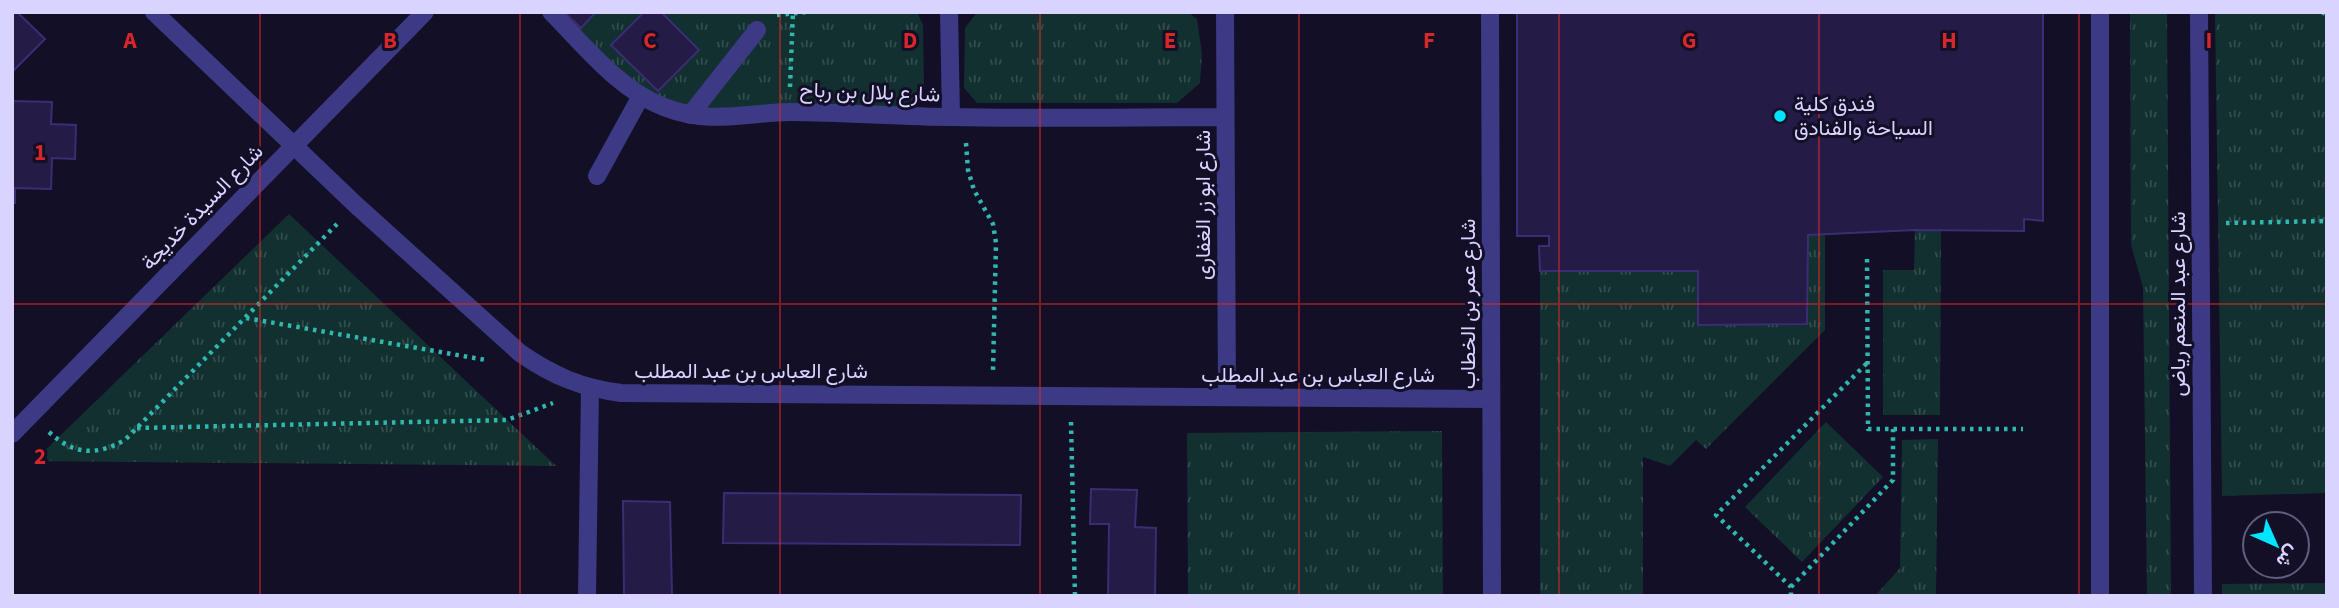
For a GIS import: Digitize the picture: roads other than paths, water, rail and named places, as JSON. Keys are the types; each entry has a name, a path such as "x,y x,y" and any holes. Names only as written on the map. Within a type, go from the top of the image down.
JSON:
{"street":[{"name":"شارع العباس بن عبد المطلب","path":"154,12 356,205 520,353 544,370 590,389 621,393 1492,398"},
{"name":"شارع السيدة خديجة","path":"12,434 425,12"},
{"name":"شارع بلال بن رباح","path":"551,12 620,81 641,96 690,115 716,118 788,112 958,118 1225,117"},
{"path":"949,12 958,118"},
{"name":"شارع ابو زر الغفارى","path":"1225,12 1227,397"},
{"name":"شارع عمر بن الخطاب","path":"1490,12 1492,596"},
{"path":"2100,12 2100,596"},
{"name":"شارع عبد المنعم رياض","path":"2199,12 2203,596"},
{"path":"690,115 757,30"},
{"path":"597,176 641,96"},
{"path":"587,596 590,389"}],"place":[{"name":"فندق كلية السياحة والفنادق","path":"1780,116"}]}
